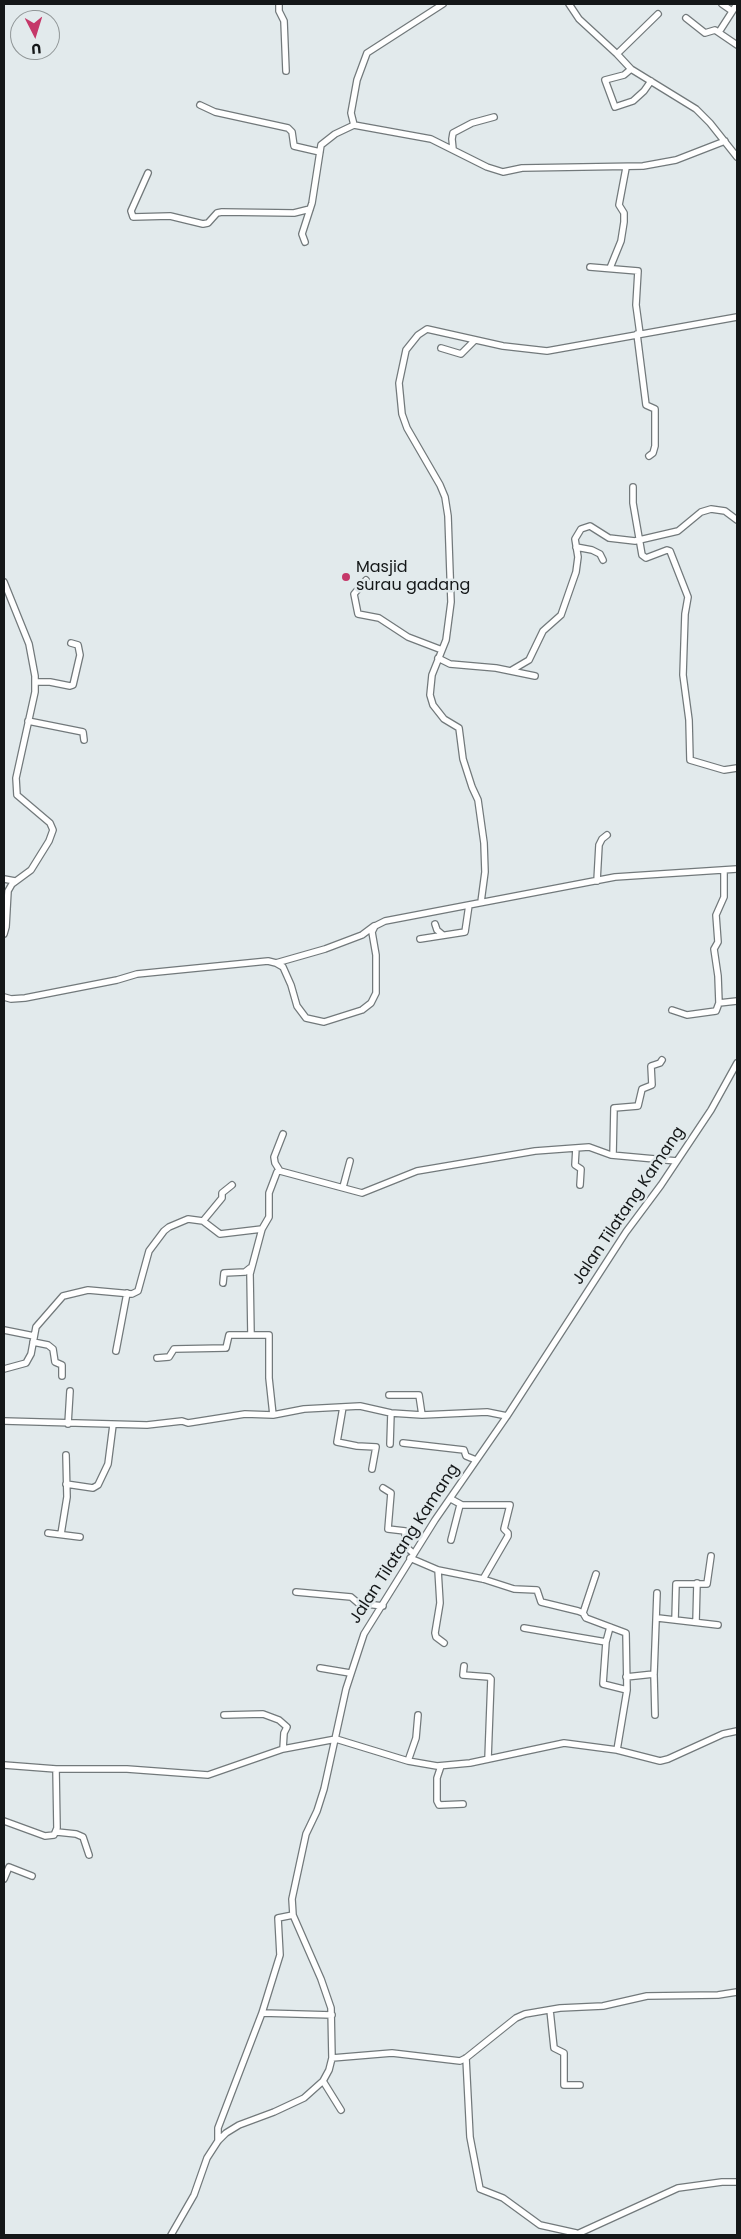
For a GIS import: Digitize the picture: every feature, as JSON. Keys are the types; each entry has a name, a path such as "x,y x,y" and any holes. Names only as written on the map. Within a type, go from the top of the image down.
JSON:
{"street":[{"path":"279,4 279,11 284,21 286,71"},
{"path":"354,125 350,112 357,80 368,53 442,4"},
{"path":"569,4 579,19 631,69 696,109 710,122 737,157"},
{"path":"722,4 737,19"},
{"path":"719,32 737,4"},
{"path":"617,54 658,14"},
{"path":"686,18 705,33 714,30 737,45"},
{"path":"631,69 624,75 605,80 615,107 633,101 651,81"},
{"path":"200,105 214,112 288,128 292,132 294,146 320,152"},
{"path":"453,149 453,133 475,122 494,117"},
{"path":"306,242 302,234 310,209 320,152 324,142 354,125 431,139 487,167 503,172 522,168 626,168 676,160 725,141"},
{"path":"610,268 621,241 624,215 619,204 626,168"},
{"path":"148,173 131,211 133,217 170,216 203,224 208,223 217,213 222,212 294,213 310,209"},
{"path":"590,267 638,271 636,305 646,405 655,409 655,446 654,453 649,456"},
{"path":"481,902 485,872 484,843 479,807 463,760 459,728 456,724 444,719 431,700 431,683 438,658 446,640 451,596 447,506 446,498 436,476 404,420 400,402 400,374 406,350 418,335 427,328 503,346 547,351 737,317"},
{"path":"442,348 461,354 475,340"},
{"path":"632,487 640,551 646,558 668,550 670,551 688,596 685,614 683,675 689,720 690,760 724,770 737,768"},
{"path":"512,670 529,660 543,631 561,615 576,572 577,533 588,526 613,539 639,540 678,531 700,512 711,509 725,511 737,520"},
{"path":"576,547 592,550 600,554 603,560"},
{"path":"366,580 354,593 357,612 361,616 376,617 405,636 442,650"},
{"path":"4,582 29,644 35,682 16,778 17,794 51,825 52,830 49,841 31,870 15,881 5,896 6,927 4,934"},
{"path":"35,682 73,685 80,655 78,645 71,643"},
{"path":"438,658 450,664 512,670 535,676"},
{"path":"28,721 83,732 84,740"},
{"path":"597,881 599,845 602,839 607,836"},
{"path":"4,996 11,999 25,998 118,980 137,974 259,962 276,963 325,950 362,935 375,926 389,920 634,875 737,869"},
{"path":"672,1010 687,1015 712,1013 716,1011 719,1003 714,949 718,942 716,915 724,898 724,870"},
{"path":"4,879 15,881"},
{"path":"420,939 465,932 469,905"},
{"path":"435,924 436,929 443,935"},
{"path":"276,963 282,967 287,975 297,1006 306,1018 324,1022 342,1018 362,1010 371,1003 376,993 376,955 371,934 375,926"},
{"path":"719,1003 737,1001"},
{"path":"613,1155 614,1108 638,1106 642,1089 652,1085 651,1066 660,1063 662,1060"},
{"name":"Jalan Tilatang Kamang","path":"171,2235 194,2195 207,2158 218,2141 239,2124 274,2112 304,2098 323,2082 329,2070 332,2058 332,2015 328,1996 293,1915 293,1892 306,1834 317,1811 336,1739 350,1673 364,1634 383,1606 394,1582 507,1416 626,1232 711,1110 737,1063"},
{"path":"283,1134 274,1157 280,1171 352,1191 366,1192 388,1181 422,1170 535,1151 589,1147 613,1155 677,1161"},
{"path":"576,1148 575,1165 581,1169 580,1185"},
{"path":"343,1187 350,1161"},
{"path":"251,1334 250,1268 262,1229 269,1218 268,1196 273,1178 280,1171"},
{"path":"203,1221 222,1198 222,1193 232,1184"},
{"path":"4,1369 26,1362 31,1354 39,1324 63,1296 88,1290 127,1294 138,1291 148,1255 164,1231 183,1220 203,1221 220,1234 262,1229"},
{"path":"223,1283 224,1273 245,1272 250,1268"},
{"path":"116,1351 127,1294"},
{"path":"4,1330 48,1344 53,1349 55,1362 62,1365 62,1376"},
{"path":"157,1358 169,1357 174,1349 226,1348 229,1335 266,1334 269,1336 269,1378 271,1380 274,1415"},
{"path":"68,1424 70,1391"},
{"path":"388,1395 419,1395 422,1414"},
{"path":"4,1421 147,1425 182,1421 188,1423 245,1414 274,1415 296,1410 343,1407 364,1407 392,1413 487,1412 507,1416"},
{"path":"343,1407 338,1442 356,1446 376,1446 372,1469"},
{"path":"390,1444 392,1413"},
{"path":"66,1484 93,1488 98,1485 108,1464 113,1425"},
{"path":"403,1443 464,1450 466,1456 476,1460"},
{"path":"61,1534 66,1484 66,1455"},
{"path":"383,1488 391,1493 388,1529 405,1531 405,1546 412,1556 438,1570 484,1579 514,1589 537,1590 541,1602 583,1613"},
{"path":"451,1499 460,1505 510,1505 504,1529 508,1536 484,1579"},
{"path":"451,1540 460,1505"},
{"path":"48,1533 80,1537"},
{"path":"675,1620 676,1584 697,1583 705,1585 708,1582 712,1556"},
{"path":"438,1570 440,1603 435,1633 436,1637 444,1643"},
{"path":"596,1574 583,1613 584,1618 627,1634 627,1690 617,1750"},
{"path":"696,1622 697,1583"},
{"path":"296,1592 351,1598 358,1603 383,1606"},
{"path":"655,1715 654,1675 658,1618 657,1593"},
{"path":"658,1618 718,1625"},
{"path":"610,1627 606,1642 603,1684 627,1690"},
{"path":"524,1628 606,1642"},
{"path":"464,1666 463,1675 489,1677 491,1679 488,1759"},
{"path":"320,1668 350,1673"},
{"path":"626,1677 654,1675"},
{"path":"224,1715 263,1714 279,1720 287,1727 284,1732 283,1749"},
{"path":"408,1761 416,1738 418,1715"},
{"path":"4,1765 56,1769 127,1769 208,1775 283,1749 336,1739 408,1761 441,1766 488,1759 564,1743 617,1750 656,1760 664,1760 718,1736 737,1731"},
{"path":"441,1766 437,1778 437,1801 439,1805 463,1804"},
{"path":"56,1769 57,1832"},
{"path":"4,1821 45,1836 54,1835 57,1832 83,1837 89,1855"},
{"path":"4,1879 9,1867 32,1876"},
{"path":"218,2141 221,2120 262,2013 281,1951 278,1918 293,1915"},
{"path":"332,2058 392,2053 455,2062 466,2058 516,2018 526,2014 550,2010 606,2006 647,1996 718,1995 737,1992"},
{"path":"550,2010 554,2048 564,2053 563,2084 565,2086 580,2085"},
{"path":"262,2013 332,2015"},
{"path":"466,2058 470,2137 480,2189 503,2198 540,2224 575,2234 678,2188 722,2182 737,2182"},
{"path":"323,2082 341,2110"}],"place":[{"name":"Masjid surau gadang","path":"346,577"}]}
